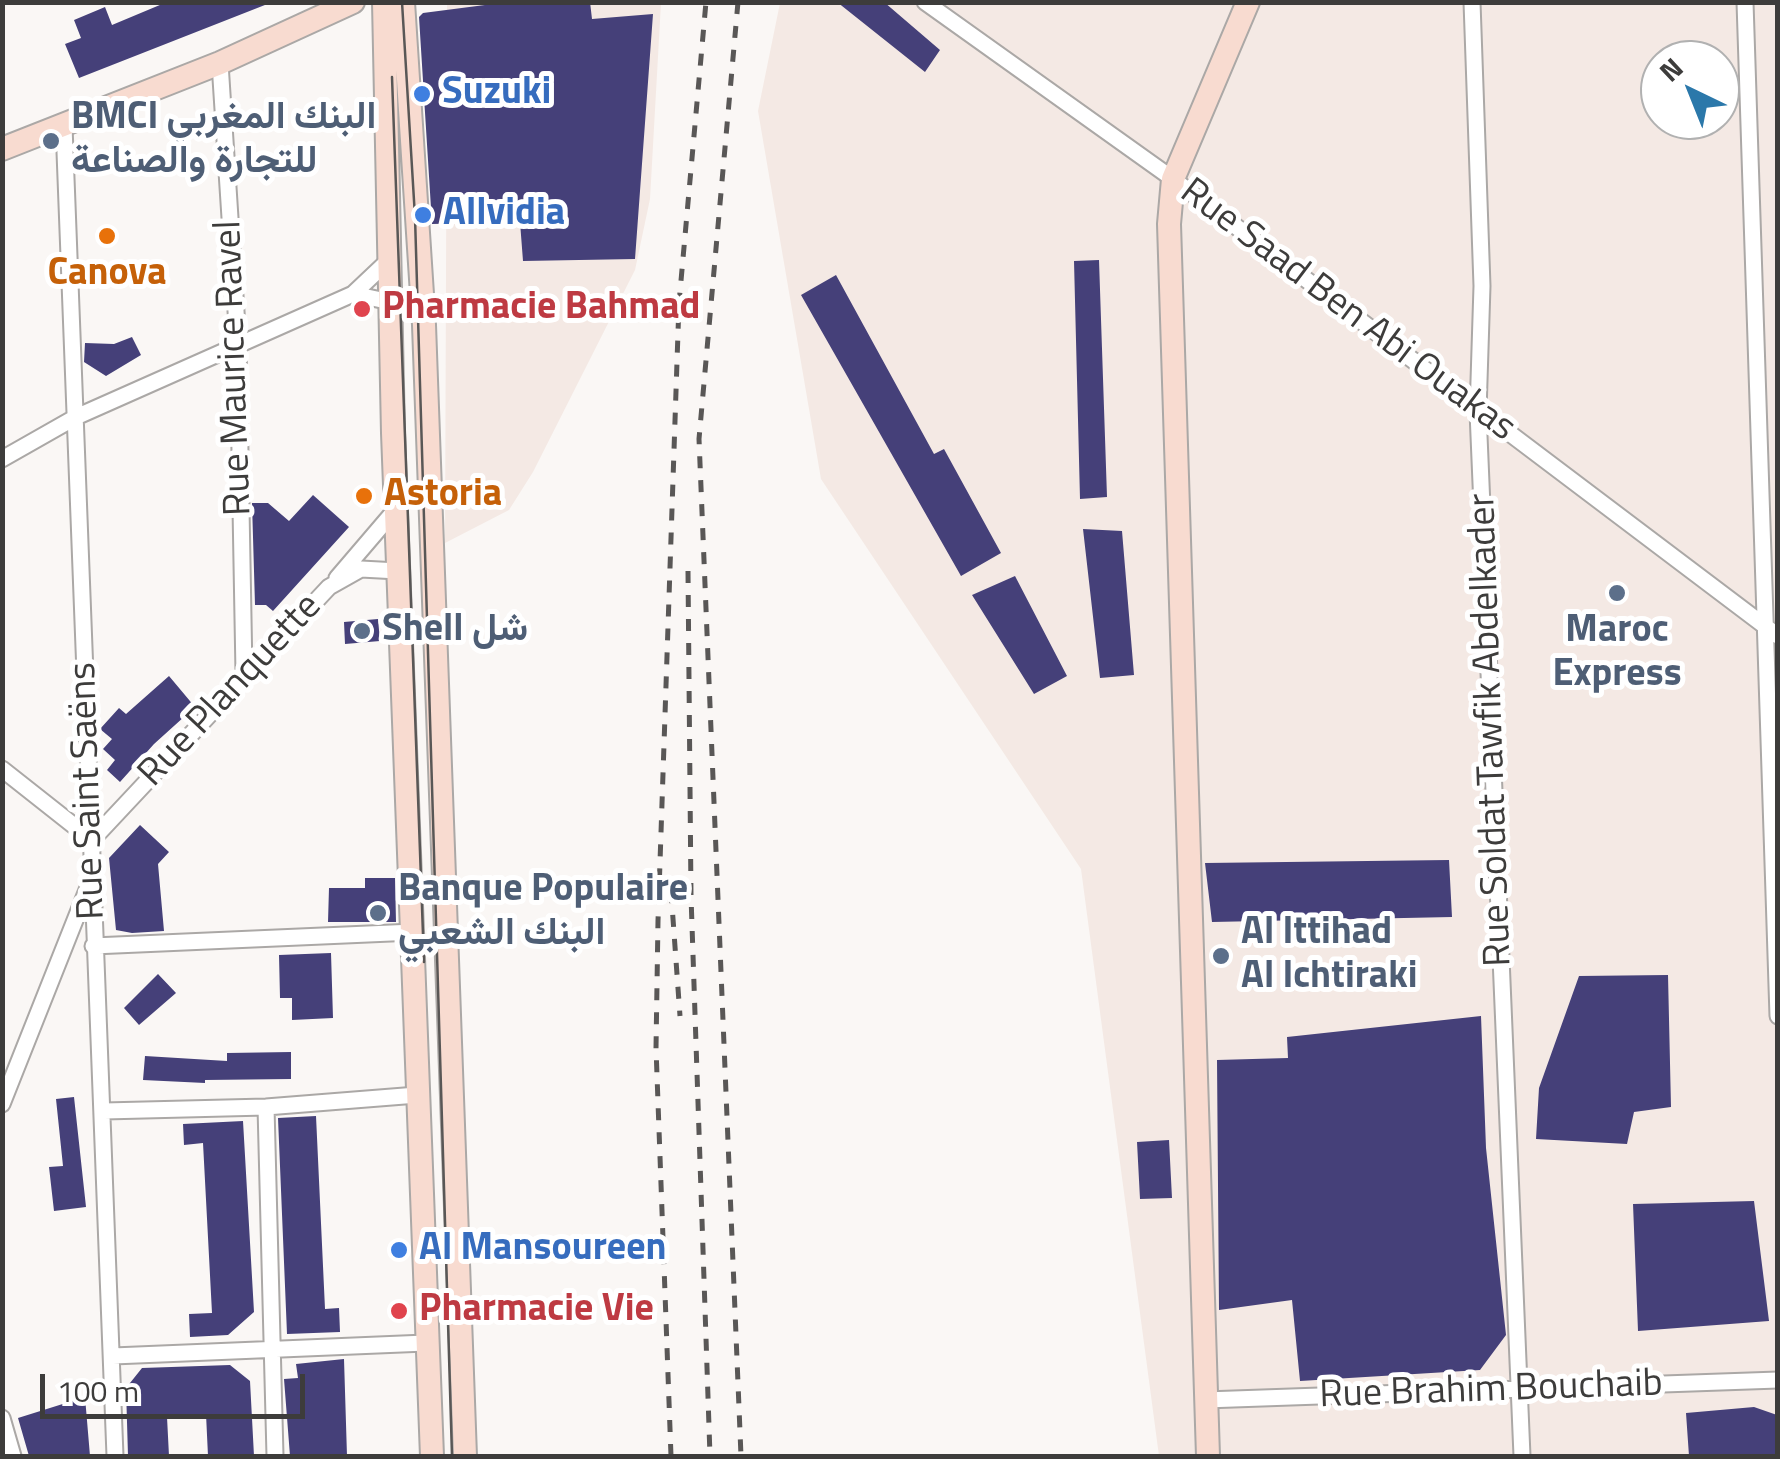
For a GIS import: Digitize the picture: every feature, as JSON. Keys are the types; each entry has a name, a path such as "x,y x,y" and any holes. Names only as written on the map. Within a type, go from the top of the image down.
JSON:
{"main road":[{"path":"2,150 220,63 353,2"},
{"path":"384,2 398,572 432,1456"},
{"path":"403,2 424,325 465,1456"},
{"path":"1208,1456 1169,224 1173,179 1248,2"}],"street":[{"name":"Rue Saad Ben Abi Ouakas","path":"925,2 1173,179 1771,631"},
{"name":"Rue Soldat Tawfik Abdelkader","path":"1472,2 1482,286 1478,412 1522,1456"},
{"path":"1745,2 1771,631 1778,1016"},
{"name":"Rue Maurice Ravel","path":"220,63 238,342 244,673"},
{"name":"Rue Saint Saëns","path":"64,126 114,1456"},
{"path":"2,459 76,416 353,294 389,260"},
{"path":"353,294 391,302"},
{"name":"Rue Planquette","path":"92,840 244,673 329,587 396,509"},
{"name":"Rue Planquette","path":"329,587 361,569 398,572"},
{"path":"2,770 92,840"},
{"path":"2,1104 93,876"},
{"path":"93,946 414,932"},
{"path":"104,1111 266,1107 417,1095"},
{"path":"266,1107 275,1456"},
{"path":"113,1356 426,1343"},
{"name":"Rue Brahim Bouchaib","path":"1205,1400 1778,1380"},
{"path":"2,1418 13,1456"}],"shaded area":[{"path":"447,3 661,3 650,199 635,270 533,472 509,510 445,543"},
{"path":"780,3 1777,3 1777,1456 1159,1456 1081,869 821,479 758,111"}],"building":[{"path":"167,2 270,3 79,78 65,44 81,38 74,20 105,7 112,25"},
{"path":"508,2 590,2 592,19 653,14 635,259 523,261 520,222 432,224 419,17 423,13"},
{"path":"837,2 884,2 940,50 925,72"},
{"path":"1099,260 1107,497 1080,499 1074,261"},
{"path":"836,275 934,454 944,449 1001,553 961,576 801,295"},
{"path":"132,337 141,355 106,376 84,362 85,343 114,344"},
{"path":"313,495 349,527 273,611 266,605 255,605 252,503 268,503 289,521"},
{"path":"1083,529 1122,531 1134,675 1100,678"},
{"path":"1015,576 1067,676 1034,694 972,595"},
{"name":"Shell شل","path":"378,619 380,641 345,644 344,622"},
{"path":"169,676 195,707 120,782 107,770 115,760 103,749 112,739 100,729 119,708 126,714"},
{"path":"140,825 169,852 158,864 164,931 116,930 109,858"},
{"path":"1449,860 1452,917 1212,922 1205,863"},
{"path":"365,878 395,878 396,922 328,922 329,888 365,888"},
{"path":"331,953 333,1018 292,1020 292,998 280,998 279,955"},
{"path":"158,974 176,993 139,1025 124,1008"},
{"path":"1668,975 1671,1107 1634,1112 1627,1144 1536,1139 1539,1088 1579,976"},
{"path":"1481,1016 1486,1148 1506,1335 1480,1370 1300,1381 1292,1300 1219,1310 1217,1060 1288,1058 1287,1037"},
{"path":"291,1052 291,1079 205,1083 143,1080 145,1056 227,1061 227,1053"},
{"path":"74,1097 86,1207 54,1211 49,1167 63,1166 56,1099"},
{"path":"316,1116 325,1309 339,1308 340,1332 287,1334 278,1118"},
{"path":"243,1121 254,1312 228,1335 190,1337 189,1314 212,1313 203,1143 184,1145 183,1124"},
{"path":"1169,1140 1172,1198 1140,1199 1137,1142"},
{"path":"1754,1201 1769,1321 1638,1331 1633,1204"},
{"path":"344,1359 347,1456 290,1456 284,1379 298,1378 296,1364"},
{"path":"230,1365 250,1381 254,1456 208,1456 206,1414 167,1417 169,1456 128,1456 126,1388 142,1368"},
{"path":"85,1397 90,1456 29,1456 18,1418"},
{"path":"1754,1407 1777,1415 1776,1456 1689,1456 1686,1413"}],"tram line":[{"path":"402,2 415,217 452,1456"},
{"path":"392,77 424,962"}],"railway":[{"path":"671,1456 656,1048 658,921 679,303 706,2"},
{"path":"738,2 699,439 741,1456"},
{"path":"688,571 691,896 710,1456"},
{"path":"671,891 680,1016"}],"place":[{"name":"Suzuki","path":"422,94"},
{"name":"BMCI البنك المغربي للتجارة والصناعة","path":"51,141"},
{"name":"Allvidia","path":"423,215"},
{"name":"Canova","path":"107,236"},
{"name":"Pharmacie Bahmad","path":"362,309"},
{"name":"Astoria","path":"364,496"},
{"name":"Maroc Express","path":"1617,593"},
{"name":"Shell شل","path":"362,631"},
{"name":"Banque Populaire البنك الشعبي","path":"378,913"},
{"name":"Al Ittihad Al Ichtiraki","path":"1221,956"},
{"name":"Al Mansoureen","path":"399,1250"},
{"name":"Pharmacie Vie","path":"399,1311"}]}
